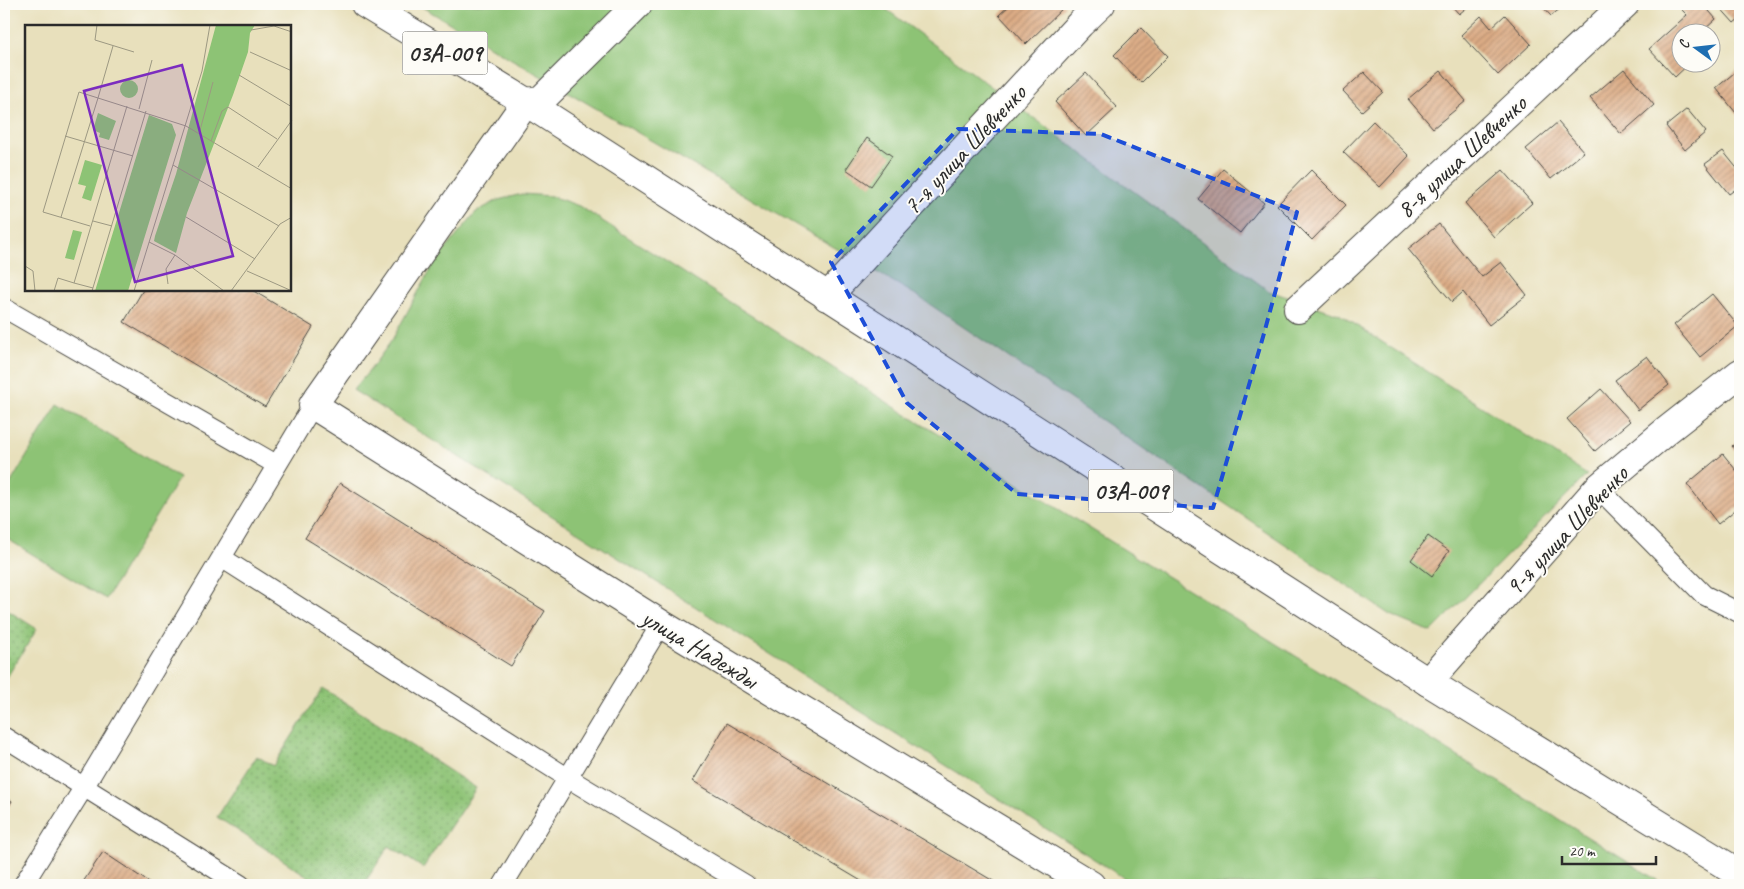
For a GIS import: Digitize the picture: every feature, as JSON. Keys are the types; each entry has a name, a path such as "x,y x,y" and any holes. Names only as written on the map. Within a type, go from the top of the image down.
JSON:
{"street":[{"name":"03А-009","path":"365,4 526,102 1428,682 1740,874"},
{"name":"7-я улица Шевченко","path":"827,297 1080,24 1101,4"},
{"name":"8-я улица Шевченко","path":"1298,309 1625,4"},
{"path":"313,405 526,102 541,100 628,6"},
{"name":"9-я улица Шевченко","path":"1428,682 1598,488 1740,373"},
{"name":"улица Надежды","path":"313,405 661,624 1091,885"}],"lane":[{"path":"4,308 277,465"},
{"path":"23,885 84,788 313,405"},
{"path":"1598,488 1704,595 1740,613"},
{"path":"222,558 568,778 746,885"},
{"path":"503,885 661,624"},
{"path":"4,737 242,885"}],"highlighted area":[{"path":"958,129 1101,134 1297,212 1213,508 1017,494 907,403 831,262"}],"green space":[{"path":"417,4 879,4 1269,291 1339,314 1587,475 1431,632 1390,615 916,295"},
{"path":"522,194 551,196 579,206 915,420 1665,885 1135,885 353,390 392,340 433,265 476,212 498,200"},
{"path":"58,404 179,478 106,599 4,537 4,494"},
{"path":"4,608 37,629 4,682"},
{"path":"323,688 476,788 423,868 389,846 363,885 321,885 217,817 257,756 273,766"}],"building":[{"path":"1011,4 1063,4 1065,6 1026,44 999,15"},
{"path":"1450,4 1471,4 1459,14"},
{"path":"1540,4 1566,4 1551,16"},
{"path":"1703,4 1716,19 1713,22 1679,22 1687,15 1677,5"},
{"path":"1717,4 1740,4 1740,18 1734,23"},
{"path":"1505,15 1531,44 1498,75 1461,35 1481,16 1491,28"},
{"path":"1141,28 1168,56 1141,83 1114,55"},
{"path":"1672,28 1672,72 1680,72 1675,77 1649,49"},
{"path":"1740,68 1740,118 1716,88"},
{"path":"1624,69 1654,105 1621,134 1590,98"},
{"path":"1441,71 1466,101 1433,128 1408,99"},
{"path":"1364,72 1383,92 1362,111 1343,91"},
{"path":"1086,73 1117,107 1086,136 1055,102"},
{"path":"1687,109 1706,132 1685,150 1666,126"},
{"path":"1373,121 1409,156 1380,187 1343,152"},
{"path":"1558,122 1584,152 1551,179 1526,149"},
{"path":"867,138 892,156 871,186 846,169"},
{"path":"1723,151 1740,172 1740,186 1729,194 1705,164"},
{"path":"1223,169 1264,203 1240,233 1198,199"},
{"path":"1311,170 1346,205 1312,240 1277,205"},
{"path":"1503,170 1532,203 1494,237 1465,203"},
{"path":"1439,224 1482,277 1501,262 1527,295 1489,325 1463,292 1452,302 1408,249"},
{"path":"142,291 254,291 313,327 265,407 124,322"},
{"path":"1712,294 1738,326 1700,357 1674,325"},
{"path":"1647,356 1669,385 1638,410 1615,380"},
{"path":"1601,389 1630,421 1595,451 1567,419"},
{"path":"1740,439 1740,456 1732,446"},
{"path":"1723,454 1740,475 1740,506 1718,524 1687,484"},
{"path":"340,483 545,611 511,666 305,538"},
{"path":"1428,536 1449,551 1432,576 1411,560"},
{"path":"727,723 1000,885 868,885 693,781"},
{"path":"4,796 12,801 4,814"},
{"path":"103,852 153,885 81,885"}]}
